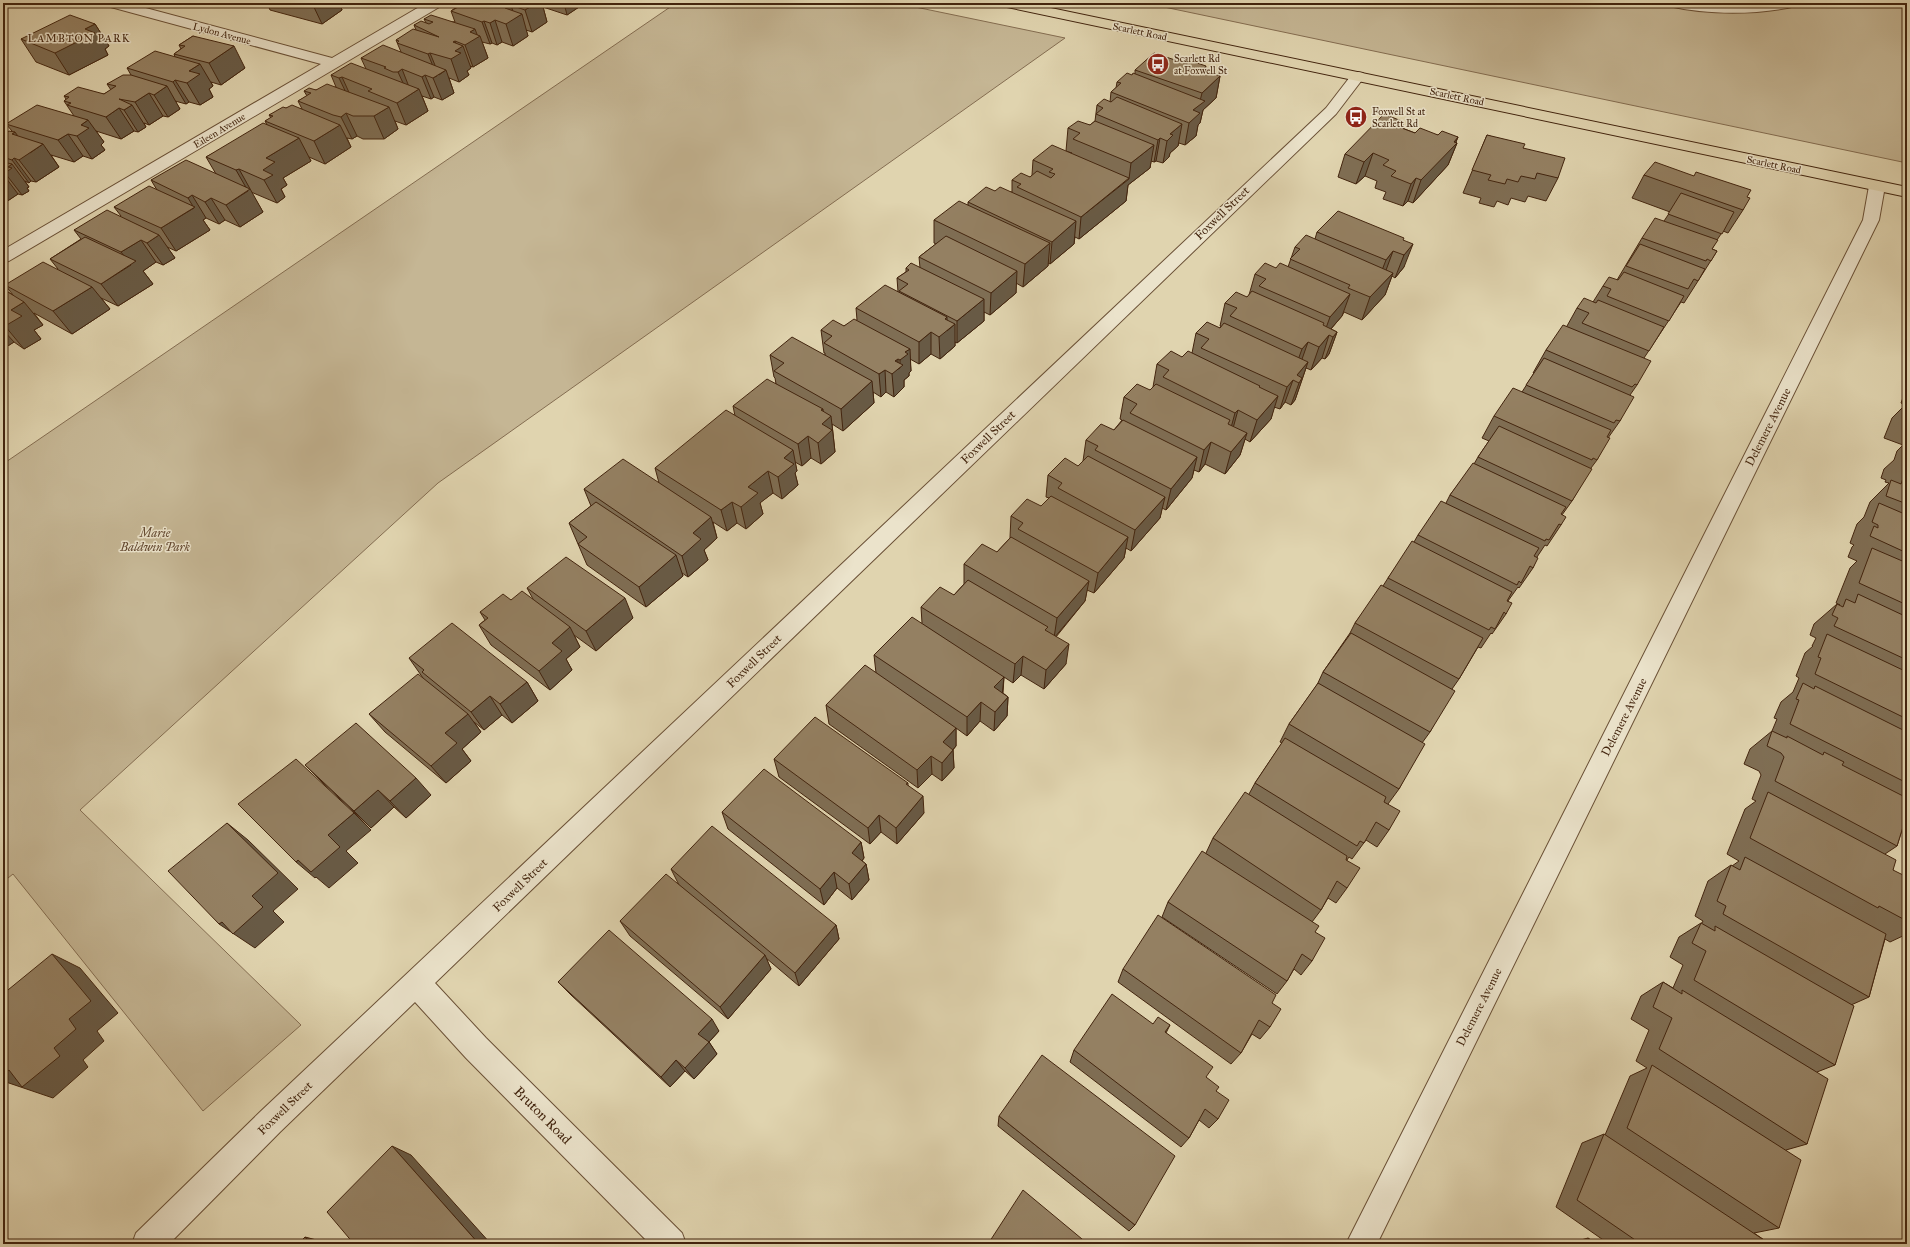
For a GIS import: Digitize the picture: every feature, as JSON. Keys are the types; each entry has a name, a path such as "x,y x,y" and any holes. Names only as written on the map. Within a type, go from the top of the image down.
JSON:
{"main road":[{"name":"Scarlett Road","path":"1007,3 1907,192"}],"street":[{"name":"Lydon Avenue","path":"112,3 333,62"},
{"name":"Eileen Avenue","path":"3,257 333,62 436,3"},
{"path":"1674,3 1722,9 1769,8 1791,3"},
{"name":"Foxwell Street","path":"147,1244 270,1122 417,984 1331,111 1358,76"},
{"name":"Delemere Avenue","path":"1361,1244 1871,220 1877,186"},
{"name":"Bruton Road","path":"417,984 476,1048 671,1244"}],"green space":[{"name":"Marie Baldwin Park","path":"676,3 896,3 1065,38 438,483 80,810 301,1025 203,1111 13,874 3,882 3,464"},
{"path":"1145,3 1907,3 1907,163"}],"building":[{"path":"536,3 525,10 511,5 505,8 522,14 506,24 495,20 490,23 484,21 482,22 451,11 460,6 454,4"},
{"path":"70,15 95,24 85,29 95,33 55,53 21,39"},
{"path":"431,15 475,29 470,32 480,36 465,45 455,41 453,42 463,46 455,51 461,53 451,59 430,53 428,54 397,43 399,41 396,40 413,29 439,37 414,25 421,21 429,24 433,22 424,19"},
{"path":"193,36 234,46 209,63 174,54 185,46 179,45"},
{"path":"383,45 446,70 433,78 425,75 422,77 402,69 398,72 393,72 384,68 386,67 361,58"},
{"path":"155,51 200,64 189,71 200,74 187,83 175,80 173,82 127,68"},
{"path":"1154,53 1187,64 1191,61 1206,66 1202,70 1220,76 1202,93 1135,70"},
{"path":"351,63 419,89 397,103 368,91 372,89 342,77 339,78 331,75"},
{"path":"1127,73 1132,75 1133,73 1205,101 1193,110 1200,113 1189,123 1111,92 1121,83 1117,82"},
{"path":"123,75 131,75 167,86 154,95 149,93 135,102 119,99 132,105 124,110 119,108 106,117 67,105 71,103 64,101 69,97 64,96 78,87 104,94 116,86 107,84"},
{"path":"327,84 389,107 374,116 353,116 346,113 341,117 298,101 311,93 304,91 309,88 316,90"},
{"path":"1117,97 1182,124 1170,134 1173,135 1167,141 1160,138 1158,140 1096,114 1103,108 1097,105 1104,99 1111,102"},
{"path":"37,105 88,120 81,125 89,128 77,136 68,134 58,140 6,124"},
{"path":"292,105 340,125 314,141 265,121 273,116 269,115 283,107 286,108"},
{"path":"1384,114 1404,122 1399,127 1415,133 1420,128 1438,135 1442,131 1458,137 1454,142 1457,143 1421,180 1416,178 1411,184 1391,176 1396,171 1383,165 1389,160 1373,153 1364,162 1345,154"},
{"path":"1078,121 1090,125 1095,121 1154,145 1131,163 1073,139 1080,133 1068,128"},
{"path":"263,123 299,138 266,158 275,162 263,170 273,175 264,180 206,157"},
{"path":"9,131 15,132 12,134 43,144 19,160 14,158 12,160 3,157 3,132 6,133"},
{"path":"1487,135 1525,144 1523,148 1565,158 1558,178 1537,173 1535,179 1521,176 1518,182 1507,179 1505,184 1488,180 1491,175 1472,170"},
{"path":"1052,145 1129,178 1081,217 1017,187 1021,184 1012,180 1021,173 1030,177 1037,171 1051,178 1055,174 1049,172 1053,169 1033,160"},
{"path":"186,160 250,189 226,205 211,198 205,202 192,195 188,198 151,180"},
{"path":"3,162 12,164 8,167 12,168 5,173 3,172"},
{"path":"1655,162 1694,176 1696,172 1751,190 1747,197 1750,198 1743,210 1644,175"},
{"path":"149,186 195,207 161,228 114,207"},
{"path":"986,187 995,191 1000,187 1076,221 1052,242 968,202"},
{"path":"1681,193 1734,212 1722,234 1668,214"},
{"path":"959,201 1050,243 1025,264 934,220"},
{"path":"107,210 159,235 147,243 141,240 121,252 74,230"},
{"path":"1338,211 1404,238 1403,240 1413,244 1404,255 1393,251 1386,260 1317,232"},
{"path":"1655,218 1718,240 1712,249 1717,251 1711,261 1707,259 1706,261 1642,238"},
{"path":"1306,235 1393,273 1370,297 1348,288 1350,285 1290,259 1300,249 1295,247"},
{"path":"946,236 1017,271 991,293 919,257"},
{"path":"85,237 136,261 101,284 50,259"},
{"path":"1640,244 1705,269 1698,281 1694,279 1688,289 1626,266"},
{"path":"43,262 92,287 53,311 5,285"},
{"path":"911,263 984,299 957,321 899,291 908,284 897,278 909,270 906,268"},
{"path":"1265,263 1276,268 1280,263 1350,294 1330,317 1259,286 1266,279 1255,274"},
{"path":"1624,272 1684,296 1669,321 1607,296 1611,289 1603,286 1609,277 1618,280"},
{"path":"885,285 947,317 945,319 955,324 939,337 931,332 919,342 856,308"},
{"path":"3,289 24,302 11,310 22,316 5,326 3,325"},
{"path":"1252,291 1324,323 1323,325 1337,332 1333,337 1329,335 1319,347 1308,342 1302,349 1230,316 1237,308 1225,303 1236,292 1247,297"},
{"path":"1584,298 1596,303 1598,300 1664,327 1649,351 1582,323 1589,313 1577,308"},
{"path":"854,319 910,349 905,352 908,354 900,360 898,359 895,361 903,365 892,374 885,370 879,374 824,343 832,336 821,330 833,320 844,326"},
{"path":"1207,322 1220,328 1224,323 1308,362 1297,375 1302,378 1299,383 1293,380 1287,387 1201,348 1209,339 1196,333"},
{"path":"1563,325 1651,361 1637,385 1635,384 1632,387 1546,350"},
{"path":"792,337 872,381 841,409 774,371 784,363 770,355"},
{"path":"1171,351 1182,357 1188,351 1278,396 1257,420 1238,410 1235,413 1163,377 1169,370 1157,364"},
{"path":"1544,358 1634,397 1620,421 1616,420 1614,423 1526,385"},
{"path":"767,379 823,409 821,410 831,416 822,424 832,430 818,443 808,436 798,444 733,406"},
{"path":"1137,384 1150,390 1156,384 1230,420 1228,424 1247,433 1231,452 1211,442 1204,450 1130,413 1137,404 1124,397"},
{"path":"1513,388 1611,430 1607,437 1610,438 1597,460 1593,458 1592,460 1494,416"},
{"path":"726,410 793,450 784,458 794,464 778,477 768,471 748,487 758,493 741,507 732,502 721,510 655,468"},
{"path":"1123,420 1197,457 1171,489 1095,450 1098,446 1086,440 1101,424 1114,430"},
{"path":"1499,426 1592,469 1572,501 1478,457"},
{"path":"1907,448 1907,458 1903,456"},
{"path":"1088,456 1165,497 1135,530 1058,488 1062,483 1048,475 1065,458 1078,466"},
{"path":"623,459 711,517 693,533 701,539 682,556 584,489"},
{"path":"1473,463 1566,507 1561,514 1566,517 1561,525 1559,524 1549,540 1546,539 1545,541 1450,495"},
{"path":"1906,469 1907,504 1886,496 1891,480 1901,484"},
{"path":"1051,496 1128,537 1098,573 1018,529 1023,523 1011,516 1027,499 1041,506"},
{"path":"1441,501 1539,548 1534,556 1538,558 1533,568 1530,566 1521,583 1519,581 1517,585 1418,535"},
{"path":"596,502 676,555 639,587 578,544 587,537 569,523"},
{"path":"1879,503 1907,515 1907,553 1870,536 1874,526 1878,528 1878,525 1872,522"},
{"path":"1011,537 1089,581 1057,618 964,564 982,544 997,552"},
{"path":"1412,541 1512,592 1507,601 1512,603 1506,614 1504,612 1495,629 1491,627 1489,630 1388,578"},
{"path":"1872,548 1907,563 1907,605 1859,583"},
{"path":"566,557 625,598 586,631 527,588"},
{"path":"968,580 1048,627 1045,630 1069,644 1046,670 1023,656 1015,664 921,607 940,587 954,595"},
{"path":"1381,585 1483,638 1459,679 1355,623"},
{"path":"522,591 570,627 552,643 562,651 539,671 479,625 488,618 480,612 503,594 511,600"},
{"path":"1858,594 1907,617 1907,660 1834,626 1838,618 1832,615 1837,604 1843,607 1846,599 1855,603"},
{"path":"912,617 1004,677 994,687 1008,697 995,712 981,702 967,717 874,655"},
{"path":"452,623 527,682 500,704 490,696 471,712 422,672 424,670 409,658"},
{"path":"1351,633 1455,691 1430,732 1323,672"},
{"path":"1827,634 1907,672 1907,719 1815,674 1821,658 1818,657"},
{"path":"865,665 956,728 943,742 953,750 942,763 931,756 917,770 826,705"},
{"path":"418,674 468,714 445,733 457,743 431,766 369,714"},
{"path":"1318,683 1425,744 1399,789 1289,724"},
{"path":"1803,683 1814,689 1815,686 1907,732 1907,783 1790,724 1799,700 1796,699"},
{"path":"815,717 908,783 906,784 923,796 896,828 879,815 868,828 774,759"},
{"path":"356,723 416,778 390,801 378,790 354,811 305,765"},
{"path":"1772,731 1787,738 1787,736 1823,755 1824,752 1844,762 1842,765 1907,798 1907,814 1897,846 1775,781 1784,757 1781,753 1767,746"},
{"path":"1285,738 1386,797 1384,802 1400,811 1389,830 1376,822 1364,843 1360,841 1357,846 1255,783"},
{"path":"296,759 354,813 328,835 340,847 311,872 298,860 296,862 238,804"},
{"path":"764,769 861,842 852,853 866,864 849,884 834,872 820,889 722,812"},
{"path":"1245,792 1347,856 1346,860 1360,868 1347,888 1337,881 1321,910 1213,838"},
{"path":"1768,792 1896,860 1893,870 1907,877 1907,921 1879,906 1878,908 1750,838"},
{"path":"227,823 278,873 252,896 263,907 233,934 222,922 219,924 168,871"},
{"path":"712,826 836,925 795,973 671,869"},
{"path":"1202,851 1319,926 1315,932 1325,938 1312,961 1302,954 1287,981 1168,902"},
{"path":"1745,857 1886,934 1869,997 1723,914 1726,906 1717,901 1731,865 1740,870"},
{"path":"666,874 765,955 720,1007 620,921"},
{"path":"1158,915 1276,995 1272,1003 1281,1009 1270,1027 1259,1020 1241,1053 1123,969"},
{"path":"1701,923 1715,931 1715,926 1854,1006 1835,1065 1694,980 1706,951 1692,943"},
{"path":"609,930 712,1019 698,1034 709,1042 685,1068 676,1060 661,1077 558,982"},
{"path":"52,954 91,1001 69,1019 76,1029 54,1048 60,1056 22,1087 9,1070 3,1075 3,994"},
{"path":"1663,982 1682,994 1682,990 1828,1079 1807,1144 1659,1049 1672,1018 1653,1007"},
{"path":"1112,994 1153,1024 1158,1017 1170,1025 1165,1032 1213,1067 1206,1077 1219,1087 1216,1091 1229,1100 1218,1119 1205,1109 1189,1138 1074,1050"},
{"path":"1042,1055 1175,1156 1135,1225 999,1116"},
{"path":"1652,1065 1801,1160 1779,1228 1627,1128"},
{"path":"1604,1134 1770,1244 1641,1244 1577,1200"},
{"path":"392,1146 479,1244 354,1244 327,1212"},
{"path":"1023,1190 1088,1244 988,1244"},
{"path":"305,1237 311,1244 298,1244"},
{"path":"1588,1238 1596,1244 1587,1244"}],"place":[{"name":"Scarlett Rd at Foxwell St","path":"1158,64"},
{"name":"Foxwell St at Scarlett Rd","path":"1356,117"}],"district":[{"name":"LAMBTON PARK","path":"79,38"}]}
